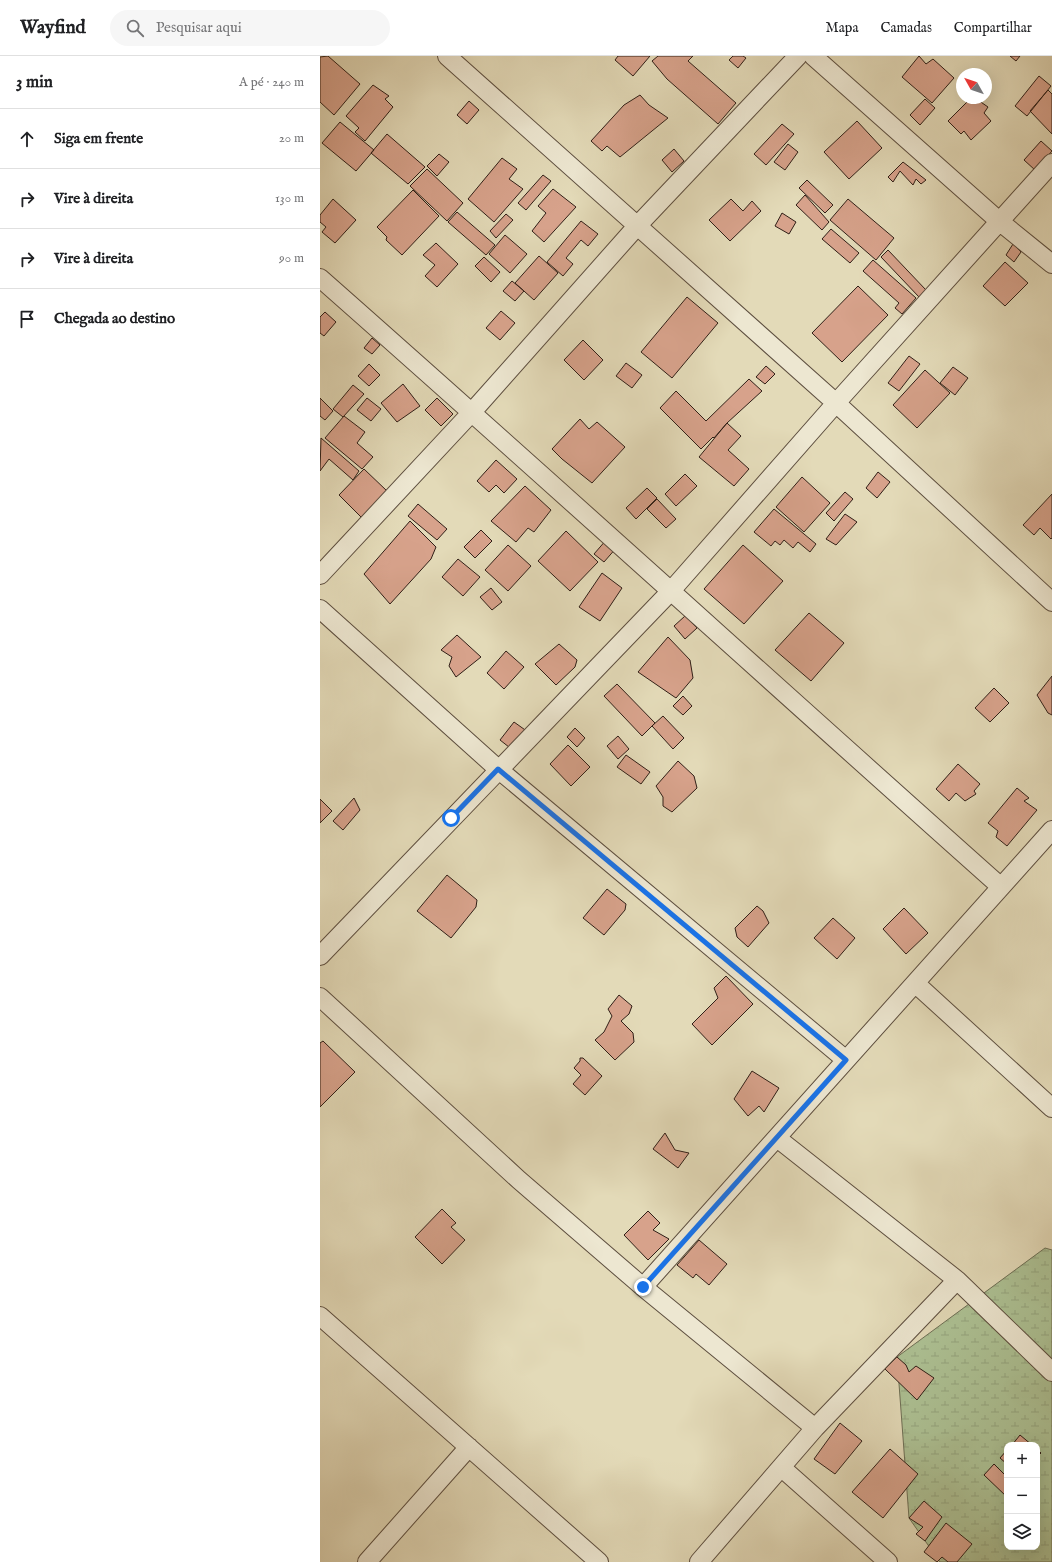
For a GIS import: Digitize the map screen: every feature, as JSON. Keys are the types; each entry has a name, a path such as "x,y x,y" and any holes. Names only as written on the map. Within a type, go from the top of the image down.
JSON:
{"street":[{"path":"448,56 836,403 1052,602"},
{"path":"320,575 472,412 638,226 798,56"},
{"path":"813,56 999,221 1052,264"},
{"path":"320,956 498,769 670,592 836,403 1052,163"},
{"path":"320,278 472,412 670,592 1001,887"},
{"path":"320,609 498,769 846,1060"},
{"path":"643,1287 1052,830"},
{"path":"915,983 1052,1108"},
{"path":"320,997 519,1180 643,1287 815,1428"},
{"path":"777,1138 957,1280 1052,1372"},
{"path":"699,1562 782,1468 815,1428 957,1280"},
{"path":"320,1316 599,1562"},
{"path":"367,1562 469,1447"},
{"path":"782,1468 888,1562"}],"green space":[{"path":"1045,1248 1052,1250 1052,1562 940,1562 909,1518 897,1357"}],"building":[{"path":"328,56 360,84 334,115 320,102 320,57"},
{"path":"618,56 650,56 633,76 615,60"},
{"path":"658,56 693,56 688,61 736,103 718,124 667,79 652,61"},
{"path":"733,56 743,56 746,58 738,68 729,60"},
{"path":"919,56 926,64 933,59 954,78 932,103 902,77"},
{"path":"1010,56 1020,56 1016,61"},
{"path":"1039,76 1051,86 1027,116 1015,106"},
{"path":"373,85 389,96 385,99 393,107 365,141 355,132 359,128 346,116"},
{"path":"1048,90 1052,94 1052,134 1030,111"},
{"path":"640,95 649,105 668,118 620,157 607,146 602,151 591,141 624,105"},
{"path":"925,99 935,108 920,125 910,115"},
{"path":"469,101 479,110 467,124 457,115"},
{"path":"965,104 984,104 988,107 984,113 991,121 971,140 964,131 961,134 948,121"},
{"path":"857,121 882,148 849,179 824,152"},
{"path":"340,122 374,150 356,171 322,143"},
{"path":"782,124 794,134 766,165 754,154"},
{"path":"387,134 425,167 408,184 371,153"},
{"path":"1041,141 1052,151 1035,170 1024,160"},
{"path":"788,144 798,152 785,170 774,162"},
{"path":"674,149 684,161 672,172 662,160"},
{"path":"439,154 449,162 437,176 427,166"},
{"path":"502,158 517,169 509,179 523,189 494,222 468,199"},
{"path":"903,162 926,180 921,184 916,179 913,185 900,171 893,182 888,177"},
{"path":"427,169 463,203 447,221 410,186"},
{"path":"543,175 551,181 526,210 518,203"},
{"path":"807,180 833,205 825,213 799,188"},
{"path":"553,189 576,207 544,242 532,231 546,213 538,206"},
{"path":"413,190 439,216 402,255 386,240 387,237 377,227"},
{"path":"805,195 829,222 822,230 796,205"},
{"path":"333,199 356,220 335,243 322,232 326,227 320,222 320,215"},
{"path":"731,199 743,211 752,201 761,211 730,241 709,220"},
{"path":"848,199 894,238 876,260 830,220"},
{"path":"457,212 495,245 486,255 448,222"},
{"path":"782,213 796,222 789,234 775,226"},
{"path":"506,214 513,220 496,238 490,231"},
{"path":"581,221 598,234 588,246 581,240 566,258 573,264 563,276 547,262"},
{"path":"831,229 859,253 850,263 822,239"},
{"path":"505,235 527,254 510,273 489,254"},
{"path":"436,243 458,264 437,287 425,276 435,265 423,255"},
{"path":"1013,244 1021,252 1014,262 1006,255"},
{"path":"888,250 926,290 919,297 881,257"},
{"path":"539,256 558,273 534,300 515,283"},
{"path":"484,257 500,272 491,282 475,266"},
{"path":"873,260 916,298 902,314 895,308 899,303 863,271"},
{"path":"1005,262 1028,283 1005,306 983,286"},
{"path":"512,281 524,291 515,301 503,291"},
{"path":"858,286 888,315 842,362 812,333"},
{"path":"687,297 718,323 672,378 641,352"},
{"path":"501,311 515,323 500,340 486,328"},
{"path":"325,312 336,322 324,336 320,333 320,317"},
{"path":"372,338 380,345 372,354 364,348"},
{"path":"583,340 603,360 584,380 564,360"},
{"path":"909,356 920,364 899,391 888,383"},
{"path":"626,363 642,375 632,388 616,376"},
{"path":"369,364 380,375 369,386 358,376"},
{"path":"766,366 775,374 765,384 756,377"},
{"path":"953,367 968,378 955,395 940,383"},
{"path":"925,370 950,393 917,428 893,405"},
{"path":"749,379 762,391 701,449 660,408 676,391 706,421"},
{"path":"403,384 420,406 397,422 381,403"},
{"path":"353,385 364,394 343,417 333,409"},
{"path":"320,398 333,411 325,420 320,416"},
{"path":"367,398 381,409 371,421 357,410"},
{"path":"437,398 453,414 441,426 425,410"},
{"path":"344,416 365,432 357,443 373,457 362,469 325,438"},
{"path":"580,419 589,429 597,422 625,447 592,483 552,449"},
{"path":"727,423 741,436 728,450 749,469 734,486 699,457"},
{"path":"321,438 359,471 353,480 329,459 320,471"},
{"path":"496,460 517,479 504,493 496,485 489,492 477,481"},
{"path":"364,469 387,491 362,518 339,495"},
{"path":"878,472 890,482 877,498 866,488"},
{"path":"685,474 697,486 676,506 665,494"},
{"path":"802,477 830,503 804,532 776,507"},
{"path":"525,486 551,510 534,532 528,528 516,542 491,521"},
{"path":"647,488 657,498 636,519 626,508"},
{"path":"845,492 853,499 834,521 826,513"},
{"path":"1052,494 1051,539 1040,528 1034,535 1023,525"},
{"path":"657,499 676,519 666,528 647,509"},
{"path":"418,504 447,529 437,540 408,516"},
{"path":"774,509 816,544 810,552 798,542 793,548 784,540 780,545 775,541 771,546 754,532"},
{"path":"845,514 857,522 836,545 826,539"},
{"path":"410,521 436,547 431,559 390,604 364,574"},
{"path":"481,530 492,541 475,558 464,547"},
{"path":"566,531 598,562 570,591 538,561"},
{"path":"607,539 617,547 604,562 594,554"},
{"path":"508,545 531,566 508,591 485,570"},
{"path":"743,545 783,581 744,624 704,589"},
{"path":"458,559 480,577 463,596 442,577"},
{"path":"602,573 622,588 600,621 579,607"},
{"path":"491,588 502,602 492,610 480,597"},
{"path":"809,613 844,643 811,681 775,650"},
{"path":"685,616 697,628 685,639 674,626"},
{"path":"457,635 481,657 456,677 449,666 452,657 441,650"},
{"path":"668,637 690,660 693,678 676,698 638,672"},
{"path":"559,644 577,660 575,667 556,685 535,664"},
{"path":"506,651 524,667 504,689 487,673"},
{"path":"1052,676 1052,715 1048,713 1037,695"},
{"path":"617,684 655,723 642,736 604,696"},
{"path":"994,688 1009,703 990,722 975,708"},
{"path":"683,696 692,706 683,715 673,706"},
{"path":"663,716 684,738 673,749 652,726"},
{"path":"514,722 528,732 514,751 500,740"},
{"path":"575,728 585,738 577,747 567,737"},
{"path":"618,736 629,749 618,759 607,746"},
{"path":"568,745 590,767 571,786 550,764"},
{"path":"626,755 650,772 641,784 617,767"},
{"path":"678,761 694,776 697,788 672,812 663,806 663,797 656,786"},
{"path":"958,764 980,784 974,791 976,794 965,801 956,793 949,801 936,789"},
{"path":"1017,788 1029,798 1024,801 1037,810 1007,846 996,837 998,831 988,823"},
{"path":"354,798 360,810 343,830 333,821"},
{"path":"320,799 332,811 320,823"},
{"path":"447,875 477,900 476,907 451,938 417,911"},
{"path":"607,889 626,904 625,910 604,935 583,918"},
{"path":"757,906 763,911 769,923 748,947 737,937 735,928"},
{"path":"904,908 928,933 906,954 883,929"},
{"path":"833,918 855,938 837,959 814,938"},
{"path":"726,976 753,1004 712,1045 692,1024 718,998 714,988"},
{"path":"619,995 632,1006 629,1014 621,1021 633,1033 634,1042 615,1060 595,1040 604,1032 612,1016 608,1009"},
{"path":"323,1041 355,1072 320,1107 320,1043"},
{"path":"580,1058 583,1058 602,1076 585,1095 573,1084 581,1075 574,1068 580,1061"},
{"path":"752,1071 779,1088 764,1112 759,1106 748,1116 734,1099"},
{"path":"665,1133 675,1150 689,1153 678,1168 653,1149"},
{"path":"442,1209 456,1223 451,1227 465,1240 442,1264 415,1237"},
{"path":"648,1211 660,1223 653,1230 669,1239 648,1260 624,1235"},
{"path":"699,1240 727,1264 709,1285 696,1274 693,1278 677,1265"},
{"path":"897,1357 906,1365 909,1372 916,1366 934,1378 917,1400 885,1369"},
{"path":"840,1423 862,1441 835,1474 814,1459"},
{"path":"1020,1435 1028,1442 1014,1442"},
{"path":"890,1449 918,1474 883,1518 852,1492"},
{"path":"1004,1453 1004,1461 1000,1458"},
{"path":"994,1464 1004,1474 1004,1494 984,1475"},
{"path":"924,1501 942,1517 925,1541 916,1534 923,1527 909,1518"},
{"path":"946,1523 972,1544 957,1562 948,1562 942,1557 937,1562 924,1552"}],"route":[{"path":"451,818 498,769 846,1060 643,1287"}]}
